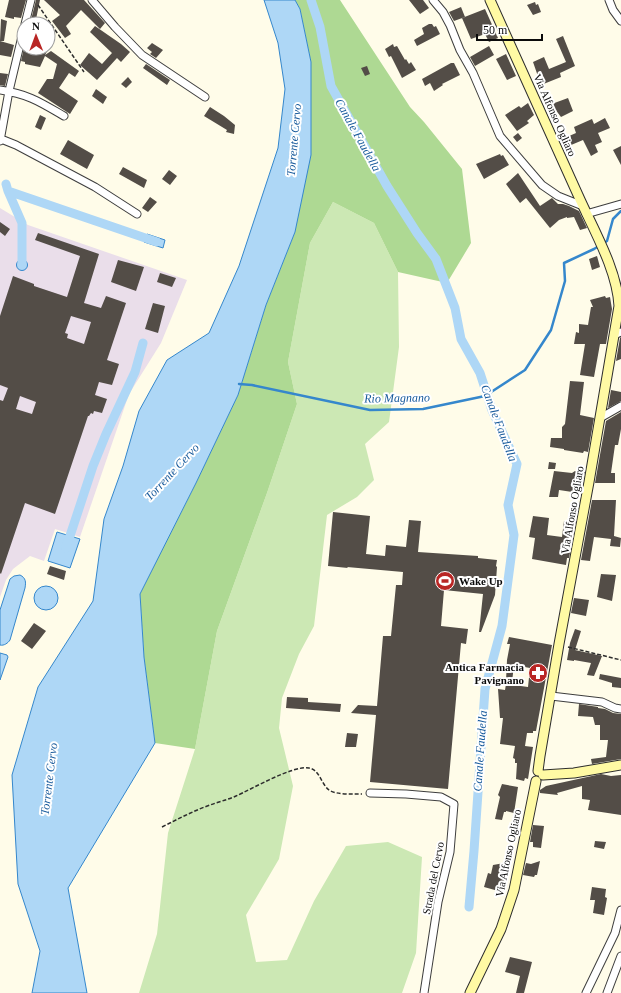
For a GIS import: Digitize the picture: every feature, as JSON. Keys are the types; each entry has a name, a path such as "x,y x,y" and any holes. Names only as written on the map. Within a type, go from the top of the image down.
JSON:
{"main road":[{"name":"Via Alfonso Ogliaro","path":"470,993 501,929 514,890 539,776 540,756 551,696 558,644 617,333 618,306 618,293 612,272 490,0"},
{"path":"539,776 574,773 621,765"}],"street":[{"path":"27,16 31,0"},
{"path":"92,0 142,55 205,97"},
{"path":"433,0 443,12 450,25 460,50 473,73 500,136 542,185 558,196 585,210 621,204"},
{"path":"609,0 613,10 621,21"},
{"path":"17,56 8,91 0,140 16,145 95,188 137,214"},
{"path":"0,90 20,93 64,116"},
{"path":"600,418 621,406"},
{"path":"551,696 602,702 621,709"},
{"name":"Strada del Cervo","path":"370,793 441,797 454,804 450,852 438,902 424,993"},
{"path":"586,993 615,933 621,910"},
{"path":"607,993 621,956"}],"path":[{"path":"34,0 84,72"},
{"path":"558,644 621,660"},
{"path":"162,827 211,804 235,797 296,769 311,768 320,775 330,790 349,794 370,793"}],"shaded area":[{"path":"0,208 28,225 187,280 161,343 129,394 80,537 55,529 44,561 30,556 13,569 6,580 0,597"}],"green space":[{"path":"295,0 340,0 410,107 462,169 471,243 447,283 398,272 374,223 333,202 310,243 288,362 297,404 267,493 217,631 195,749 155,743 144,657 140,594 238,395 266,305 295,232 311,62 300,9"},
{"path":"333,202 374,223 398,272 399,347 389,422 365,444 374,480 357,497 327,515 314,626 299,654 282,698 279,728 293,786 279,859 246,915 256,962 287,960 314,901 346,846 388,842 422,857 416,953 402,993 139,993 157,934 168,833 195,749 217,631 267,493 297,404 288,362 310,243"}],"water":[{"name":"Torrente Cervo","path":"264,0 295,0 300,9 311,62 311,155 295,232 266,305 238,395 140,594 144,657 155,743 68,888 87,993 32,993 40,951 18,884 12,775 38,687 93,601 104,519 123,466 139,411 167,360 209,333 239,266 278,148 285,89 278,43"},
{"path":"147,234 165,240 163,248 144,242"},
{"path":"22,259 26,261 28,265 26,269 22,271 18,269 16,265 18,261"},
{"path":"57,532 80,539 70,568 48,561"},
{"path":"20,575 25,580 25,588 10,640 6,644 0,645 0,610 10,579 14,576"},
{"path":"46,586 51,587 57,593 57,603 51,609 46,610 41,609 35,603 34,598 35,593 41,587"},
{"path":"0,653 7,655 8,657 0,680"}],"building":[{"path":"9,0 26,0 22,16 16,16 14,19 5,17"},
{"path":"36,0 40,0 37,16 32,16"},
{"path":"44,0 84,0 105,23 100,29 81,10 66,26 71,34 65,38 56,26 56,18 60,15"},
{"path":"409,0 423,0 429,8 420,14"},
{"path":"535,2 536,5 538,4 541,12 533,15 527,5"},
{"path":"461,7 465,17 454,21 449,12"},
{"path":"485,9 498,38 489,42 485,34 471,39 462,18"},
{"path":"1,19 7,21 4,41 0,41"},
{"path":"432,24 434,27 436,26 440,34 417,46 414,40 424,34 422,28"},
{"path":"95,26 130,52 121,62 117,58 97,80 80,65 89,53 102,64 112,53 90,32"},
{"path":"563,36 575,66 560,73 561,77 541,85 533,62 544,57 549,69 566,62 556,39"},
{"path":"0,41 14,45 11,57 0,55"},
{"path":"152,43 163,50 156,58 150,54 152,52 147,48"},
{"path":"393,44 394,47 397,46 405,60 406,59 409,64 411,62 416,70 402,78 391,56 389,57 385,49"},
{"path":"489,46 494,55 475,66 470,57"},
{"path":"506,54 516,76 507,80 496,59"},
{"path":"56,55 79,71 75,77 69,73 59,88 78,101 70,114 38,93 47,79 53,79 57,64 45,56 56,56"},
{"path":"22,56 45,56 40,67 25,64 25,62 21,61"},
{"path":"451,63 454,63 460,75 442,84 443,85 434,91 430,83 425,86 422,79"},
{"path":"146,64 170,80 167,85 143,68"},
{"path":"367,66 370,74 365,76 361,68"},
{"path":"0,73 8,74 5,86 0,85"},
{"path":"128,77 132,82 126,88 121,84"},
{"path":"96,89 107,97 103,104 92,96"},
{"path":"568,98 573,111 561,117 555,109 552,111 549,105"},
{"path":"528,103 534,115 527,121 529,123 517,131 505,115 519,106 521,108"},
{"path":"210,107 235,125 234,134 226,132 227,130 204,116"},
{"path":"40,115 46,118 41,130 35,127"},
{"path":"605,118 610,128 598,133 602,142 595,145 598,152 591,156 583,140 564,148 560,140 576,133 574,127 592,119 594,124"},
{"path":"518,133 522,138 517,142 513,137"},
{"path":"68,140 94,155 87,169 60,154"},
{"path":"621,146 621,165 613,150"},
{"path":"500,154 501,156 503,155 509,165 484,179 476,164"},
{"path":"123,167 147,180 144,188 119,174"},
{"path":"169,170 177,176 170,185 162,179"},
{"path":"518,173 540,206 552,198 558,204 569,206 579,211 587,228 580,230 574,217 567,217 559,220 550,228 526,198 520,203 506,184"},
{"path":"150,197 157,202 148,212 142,208"},
{"path":"0,222 10,229 5,236 0,232"},
{"path":"38,233 99,254 84,303 101,308 106,296 126,303 107,360 119,364 112,385 99,382 95,395 107,399 102,413 94,411 93,414 91,413 88,416 55,514 25,503 1,574 0,400 3,401 8,388 0,385 0,316 13,276 34,284 34,286 67,297 80,256 35,240","holes":["71,316 91,322 84,344 67,338 68,334 65,333","20,396 36,402 32,414 16,409"]},
{"path":"597,256 600,267 592,270 589,259"},
{"path":"118,260 144,267 136,291 111,282"},
{"path":"160,273 176,278 172,287 157,282"},
{"path":"605,296 606,298 610,297 612,309 606,344 600,344 594,377 580,375 585,344 574,344 576,332 579,333 579,324 588,325 591,307 593,307 590,300"},
{"path":"153,303 165,306 158,333 145,329"},
{"path":"621,337 621,359 616,361 620,338"},
{"path":"570,381 584,382 580,415 594,418 588,452 584,451 583,453 550,447 551,438 562,438 562,427 565,424"},
{"path":"611,390 621,392 621,401 608,408"},
{"path":"621,412 621,429 618,445 615,445 611,473 615,473 615,483 595,483 606,421"},
{"path":"549,462 556,463 555,469 548,469"},
{"path":"554,471 572,473 575,471 585,472 579,493 559,490 558,497 549,497"},
{"path":"592,500 616,500 614,536 621,538 620,547 610,546 611,539 594,537 590,561 581,560"},
{"path":"333,512 370,516 366,554 385,556 386,545 406,547 409,520 421,521 418,552 478,556 478,558 497,560 495,595 481,632 479,632 483,594 444,590 441,626 468,629 466,644 461,643 448,789 370,782 376,715 351,713 358,705 377,706 383,636 391,636 396,585 402,585 403,572 328,566"},
{"path":"533,516 549,518 547,535 562,537 564,521 567,521 568,519 576,521 569,558 567,558 566,565 532,559 535,538 529,537"},
{"path":"50,566 66,571 64,580 47,574"},
{"path":"601,574 616,575 612,601 597,597"},
{"path":"574,598 589,600 586,616 571,613"},
{"path":"34,623 46,631 32,649 21,641"},
{"path":"575,629 581,631 575,650 602,656 594,676 587,675 591,663 567,660 570,643"},
{"path":"509,637 552,645 536,731 533,731 533,733 527,733 525,746 533,747 528,779 525,778 524,781 516,779 517,763 515,763 515,759 513,758 515,746 500,744 503,718 500,718 498,689 505,690 506,684 528,687 530,668 514,665 512,682 506,681 507,660 510,644 507,644"},
{"path":"600,674 621,678 621,688 612,687 612,683 599,679"},
{"path":"287,697 308,698 308,702 341,704 340,712 286,708"},
{"path":"579,704 598,707 613,713 621,714 621,759 592,764 591,759 606,757 608,740 600,740 600,725 595,725 593,717 578,716"},
{"path":"347,733 358,734 356,747 345,747"},
{"path":"601,774 611,776 621,775 621,815 588,810 590,800 582,799 582,786 557,793 558,795 540,793 540,790 546,786"},
{"path":"502,784 518,787 514,813 504,812 502,820 495,819 500,797 498,795"},
{"path":"533,825 544,826 541,848 533,847 533,842 530,842"},
{"path":"595,841 606,842 604,849 594,847"},
{"path":"540,861 537,875 534,877 523,875 526,863 531,864"},
{"path":"510,862 502,892 484,887 488,873 491,874 493,865"},
{"path":"592,887 606,889 605,897 607,898 604,915 593,913 595,900 590,900"},
{"path":"510,957 532,962 524,993 516,993 520,976 505,972"}],"waterway":[{"name":"Canale Faudella","path":"311,0 320,27 331,86 387,186 417,233 436,259 455,308 461,339 480,373 492,410 517,464 508,505 514,535 502,626 485,689 469,907"},
{"path":"6,184 8,191 157,242"},
{"path":"8,191 22,223 22,264"},
{"name":"Rio Magnano","path":"239,384 252,385 370,410 423,409 485,396 525,370 551,330 565,281 564,263 594,249 607,241 613,219 621,211"},
{"path":"66,548 93,466 135,372 143,343"}],"place":[{"name":"Wake Up","path":"445,581"},
{"name":"Antica Farmacia Pavignano","path":"538,673"}]}
